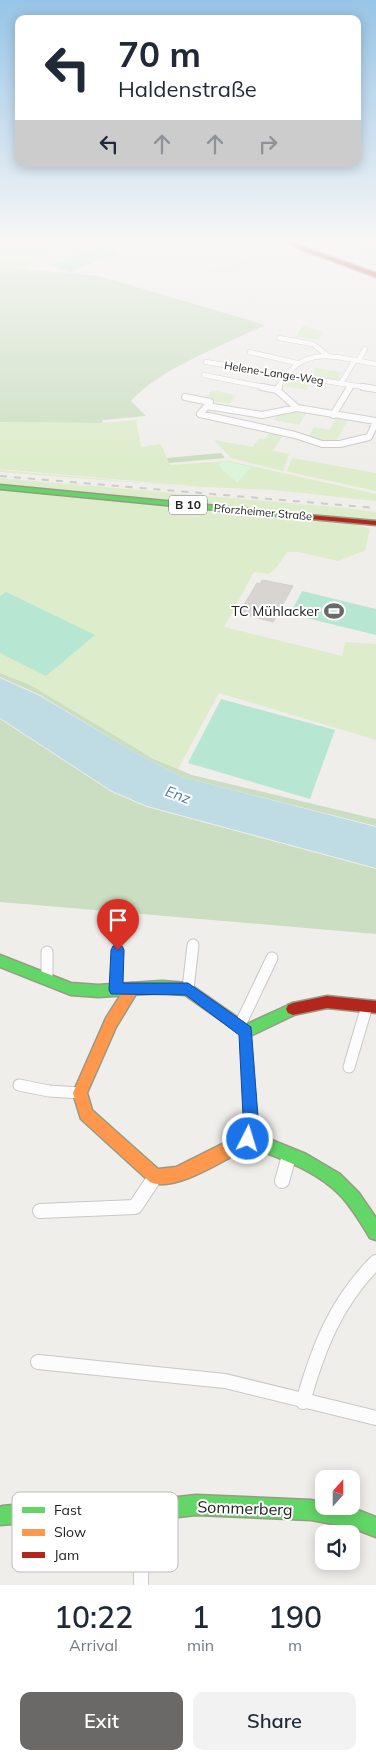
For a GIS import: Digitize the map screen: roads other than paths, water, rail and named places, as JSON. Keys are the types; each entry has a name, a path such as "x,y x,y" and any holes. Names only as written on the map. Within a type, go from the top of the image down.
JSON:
{"street":[{"path":"279,338 313,344 328,356"},
{"name":"Helene-Lange-Weg","path":"341,383 366,349"},
{"path":"250,352 297,363 328,356 376,364"},
{"name":"Helene-Lange-Weg","path":"206,362 376,389"},
{"path":"277,390 297,363"},
{"path":"204,375 277,390 297,408"},
{"path":"334,415 351,385"},
{"path":"185,397 210,402 200,414 203,416 295,435 305,442 326,446 369,437 376,422 297,408 262,416 207,406"},
{"name":"Pforzheimer Straße","path":"0,487 376,523"},
{"path":"188,989 193,945"},
{"path":"116,990 118,950"},
{"path":"46,978 47,952"},
{"path":"248,1139 251,1116 243,1029 272,958"},
{"path":"0,961 71,988 116,990 188,989 243,1029"},
{"path":"132,989 108,1030 80,1094 86,1114 155,1177 178,1175 248,1139 290,1154 313,1165 339,1183 376,1232"},
{"path":"243,1029 295,1008 327,1002 371,1007 349,1067"},
{"path":"19,1085 48,1091 80,1094"},
{"path":"282,1181 290,1154"},
{"path":"40,1211 105,1210 136,1207 149,1190 155,1177"},
{"path":"303,1402 313,1363 324,1332 344,1296 376,1262"},
{"path":"38,1362 225,1381 303,1402 376,1418"},
{"name":"Sommerberg","path":"178,1507 196,1505 311,1510 350,1517 376,1527"},
{"name":"Sommerberg","path":"2,1516 12,1515"},
{"path":"141,1572 141,1585"}],"water":[{"name":"Enz","path":"0,678 40,696 134,752 182,777 376,827 376,868 147,806 112,791 0,718"}],"railway":[{"path":"0,476 376,508"}],"place":[{"name":"TC Mühlacker","path":"334,611"}]}
